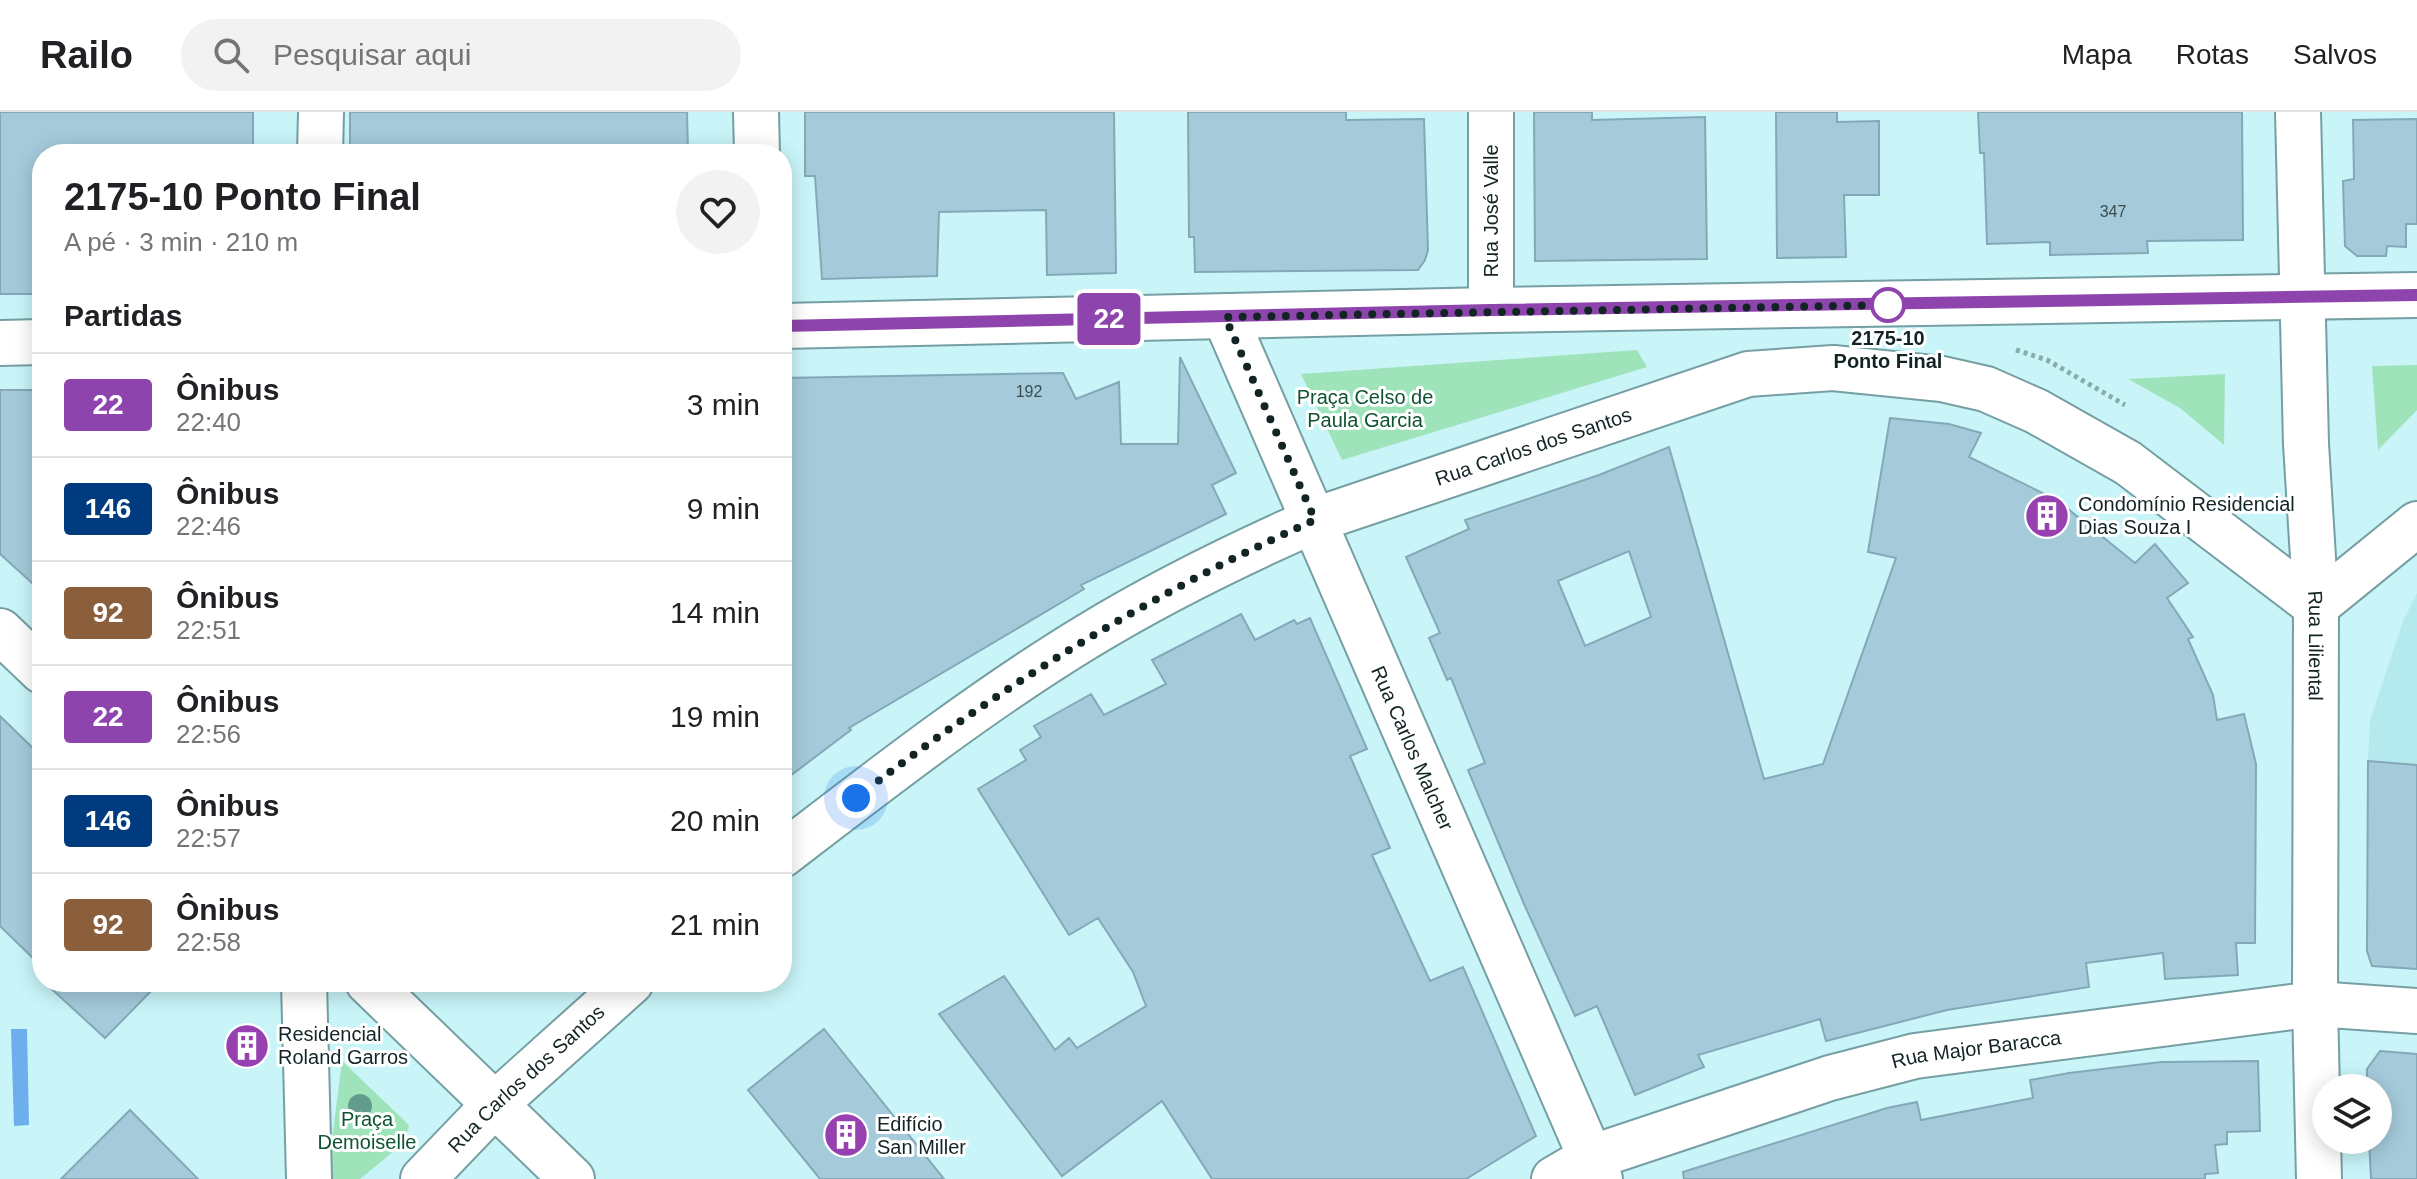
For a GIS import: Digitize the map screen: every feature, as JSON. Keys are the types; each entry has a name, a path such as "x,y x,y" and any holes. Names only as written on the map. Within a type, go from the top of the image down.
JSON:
{"street":[{"path":"320,144 321,112"},
{"path":"756,112 757,144"},
{"name":"Rua José Valle","path":"1491,112 1491,310"},
{"name":"Rua Liliental","path":"2298,112 2306,444 2316,606 2315,1004 2319,1179"},
{"path":"792,326 1491,310 2417,295"},
{"name":"Rua Carlos Malcher","path":"1225,317 1315,520 1581,1172"},
{"path":"0,343 32,342"},
{"name":"Rua Carlos dos Santos","path":"792,847 905,760 1088,636 1251,548 1315,520 1748,374 1833,368 1942,379 1986,389 2036,411 2128,463 2316,606"},
{"path":"2316,606 2417,524"},
{"path":"0,631 32,661"},
{"path":"301,1170 304,992"},
{"path":"378,992 572,1179"},
{"name":"Rua Carlos dos Santos","path":"423,1179 494,1105 620,992"},
{"name":"Rua Major Baracca","path":"1581,1172 1830,1078 1915,1056 2315,1004 2417,1011"}],"shaded area":[{"path":"2417,593 2417,765 2368,761 2370,720 2403,621"}],"green space":[{"name":"Praça Celso de Paula Garcia","path":"1637,350 1647,367 1342,460 1301,374"},
{"path":"2417,365 2417,410 2378,450 2372,366"},
{"path":"2225,374 2224,445 2180,408 2128,379"},
{"name":"Praça Demoiselle","path":"342,1061 409,1125 405,1142 360,1179 327,1179"}],"water":[{"path":"11,1029 27,1029 29,1125 14,1126"}],"building":[{"path":"0,112 253,112 253,144 32,144 32,294 0,294"},
{"path":"350,112 687,112 688,144 350,144"},
{"path":"805,112 1114,112 1116,273 1047,275 1046,210 939,212 937,276 822,279 815,176 805,176"},
{"path":"1188,112 1346,112 1346,120 1424,119 1428,250 1425,260 1418,270 1195,272 1194,237 1189,237"},
{"path":"1534,112 1592,112 1592,120 1705,117 1707,259 1535,261"},
{"path":"1776,112 1837,112 1837,122 1879,121 1879,195 1844,195 1846,257 1777,258"},
{"path":"1978,112 2242,112 2243,240 2147,241 2148,253 2050,255 2050,242 1987,244 1984,153 1980,153"},
{"path":"2417,119 2417,224 2406,224 2406,247 2387,246 2386,256 2357,256 2345,246 2343,181 2354,179 2353,120"},
{"path":"1180,357 1236,473 1212,485 1226,514 1081,585 1084,589 849,728 851,730 792,774 792,378 1063,373 1076,399 1119,382 1121,444 1178,444"},
{"path":"0,390 32,390 32,583 0,554"},
{"path":"1890,418 1949,424 1981,433 1969,457 2057,500 2135,563 2155,544 2188,583 2167,598 2193,637 2188,639 2213,695 2217,720 2244,714 2256,764 2255,943 2236,943 2238,975 2165,979 2163,953 2086,963 2089,987 1947,1010 1826,1041 1820,1019 1698,1055 1704,1067 1635,1095 1597,1006 1575,1016 1524,904 1468,770 1485,763 1451,678 1447,680 1429,638 1440,633 1406,557 1469,529 1465,520 1599,475 1669,447 1764,779 1823,764 1896,558 1868,552","holes":["1629,551 1651,617 1585,646 1558,581"]},
{"path":"1241,614 1255,640 1294,620 1297,624 1310,618 1367,749 1350,756 1390,848 1372,855 1430,981 1463,967 1536,1136 1466,1179 1212,1179 1162,1101 1062,1176 939,1014 1004,976 1055,1050 1069,1038 1077,1048 1146,1006 1133,972 1098,918 1069,935 978,789 1026,760 1020,750 1041,737 1034,726 1091,694 1104,715 1166,684 1152,660"},
{"path":"0,716 32,747 32,957 0,926"},
{"path":"2368,761 2417,765 2417,969 2372,966 2367,951"},
{"path":"55,992 150,992 105,1038"},
{"name":"Edifício San Miller","path":"824,1029 944,1179 820,1179 748,1090"},
{"path":"2380,1051 2417,1054 2417,1179 2371,1179 2370,1154 2392,1154 2392,1074 2367,1074 2367,1069"},
{"path":"2258,1061 2260,1131 2227,1132 2227,1144 2215,1145 2218,1173 2205,1174 2205,1179 1684,1179 1683,1172 1887,1108 1917,1102 1921,1120 2033,1098 2030,1080 2069,1073 2161,1062"},
{"path":"130,1110 198,1179 61,1179"}],"bus line":[{"name":"22","path":"792,326 1491,310 1828,307 2417,295"}],"place":[{"name":"2175-10 Ponto Final","path":"1888,305"},
{"name":"Condomínio Residencial Dias Souza I","path":"2047,516"},
{"name":"Residencial Roland Garros","path":"247,1046"},
{"name":"Edifício San Miller","path":"846,1135"}],"route":[{"path":"856,798 905,760 1088,636 1251,548 1315,520 1225,317 1888,305"}]}
